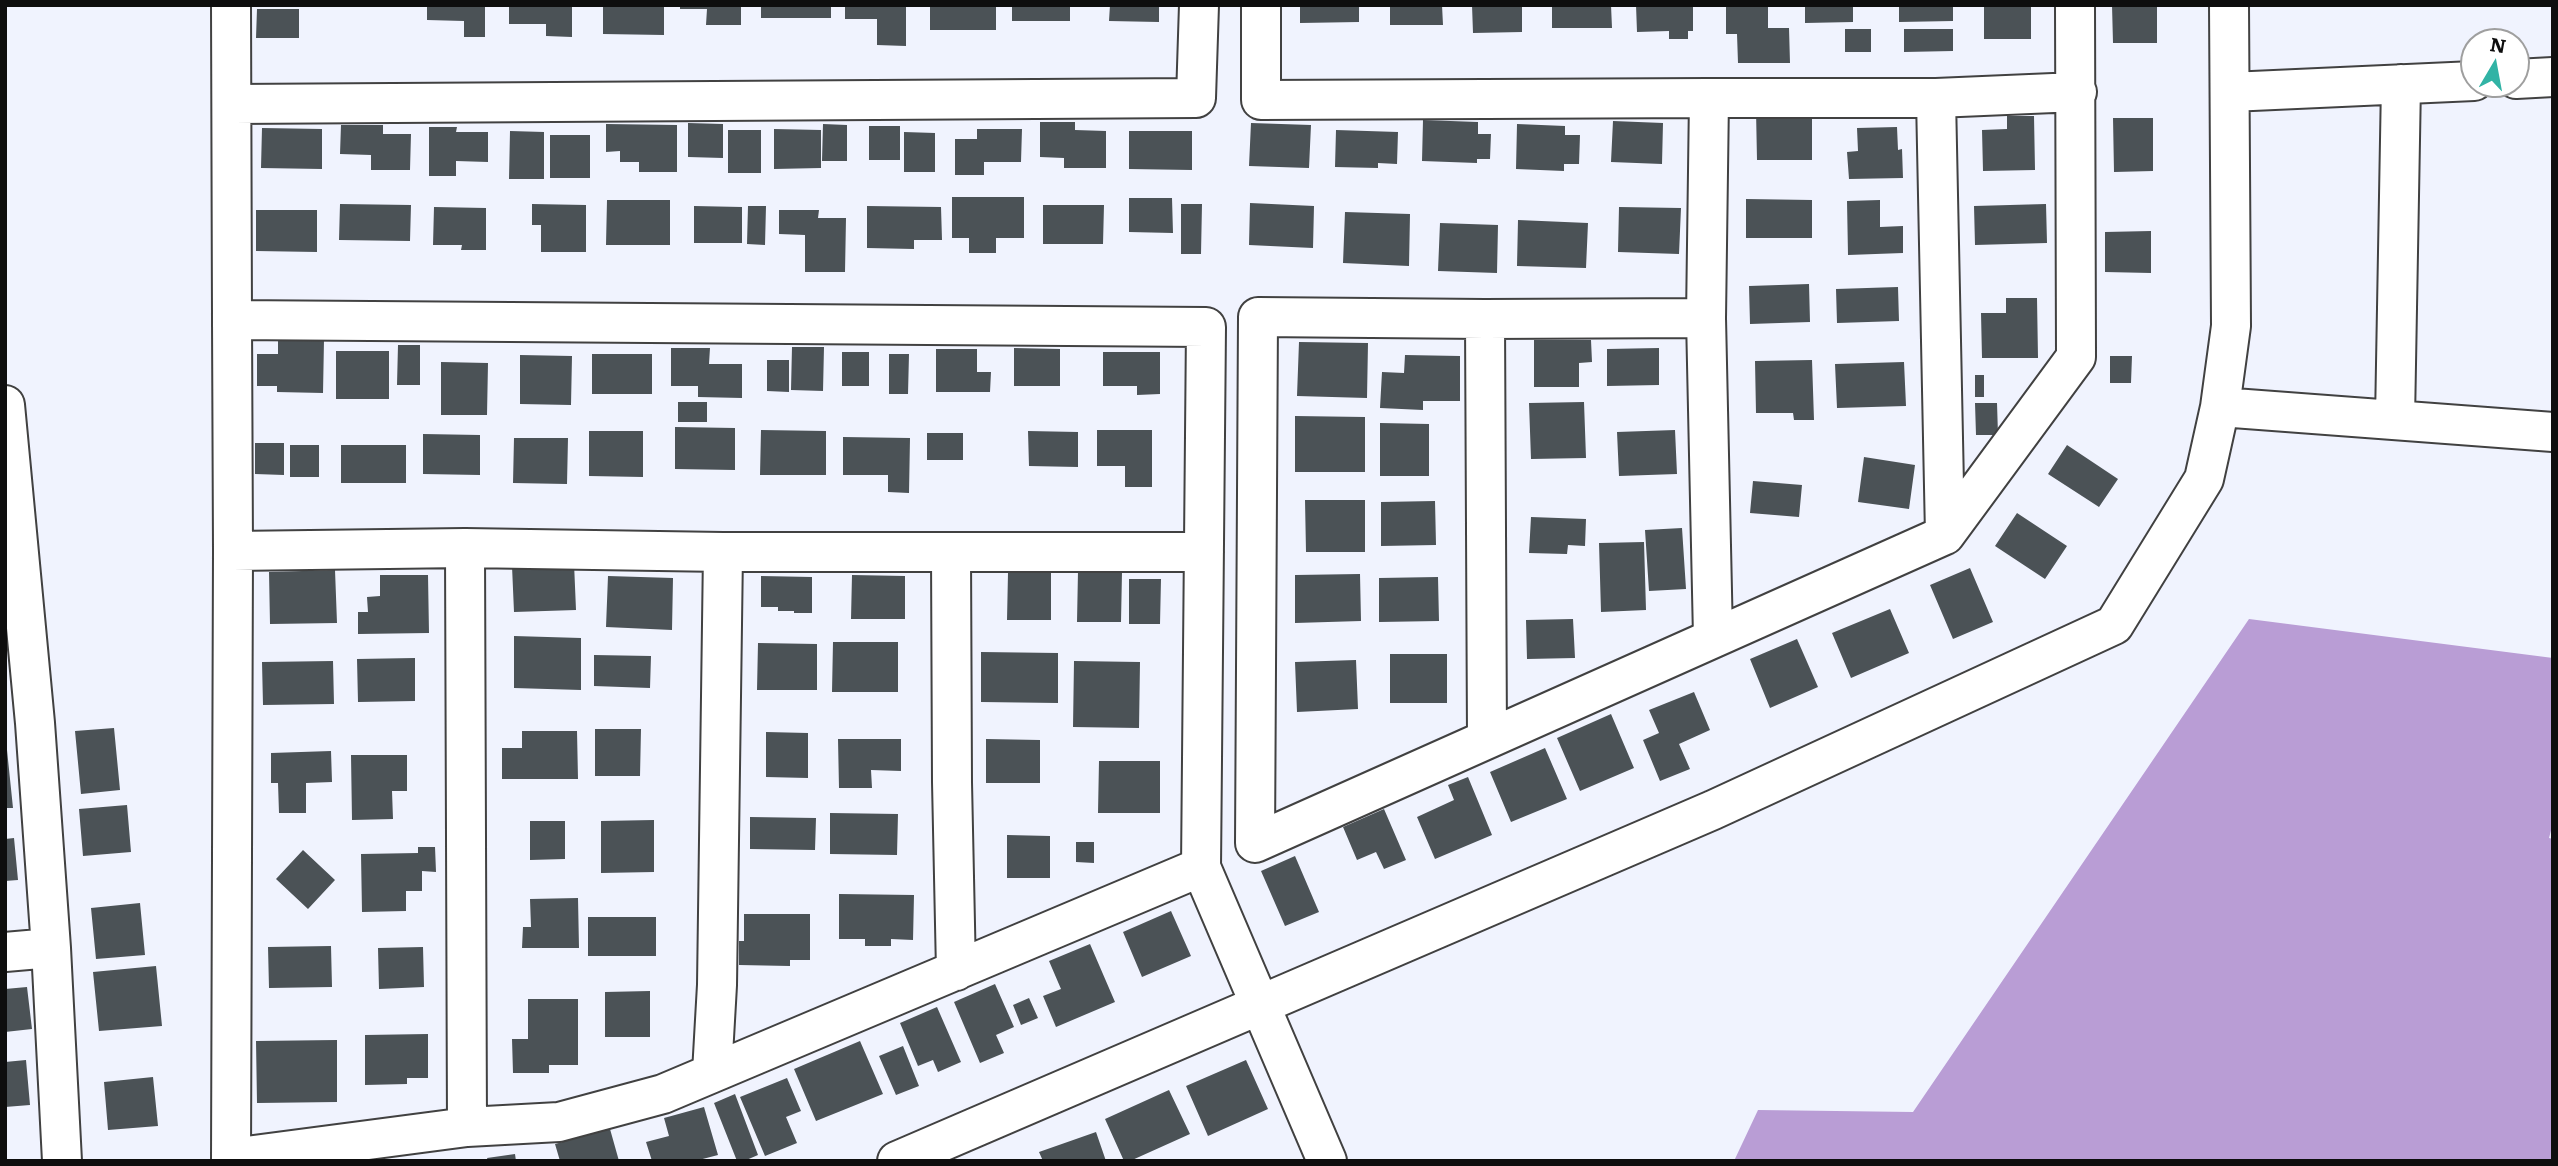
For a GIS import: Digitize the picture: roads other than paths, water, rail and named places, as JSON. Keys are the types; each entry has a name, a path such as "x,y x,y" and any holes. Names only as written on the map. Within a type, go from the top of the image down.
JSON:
{"street":[{"path":"231,5 231,1159 467,1127 559,1122 663,1094 1201,867"},
{"path":"233,104 1196,98 1199,5"},
{"path":"1261,5 1261,100 1936,98 2077,92"},
{"path":"1706,318 1258,317 1255,843 1945,535 2076,357 2075,5"},
{"path":"897,1161 1713,810 2114,625 2204,479 2220,407 2231,326 2229,5"},
{"path":"2530,78 2553,77"},
{"path":"2230,92 2460,82"},
{"path":"2395,420 2401,84"},
{"path":"1709,98 1706,318 1713,637"},
{"path":"1936,98 1945,535"},
{"path":"1485,319 1487,738"},
{"path":"232,320 1206,327 1201,867 1327,1161"},
{"path":"5,405 20,724 51,948 62,1161"},
{"path":"2220,407 2553,432"},
{"path":"233,551 465,548 723,552 1204,552"},
{"path":"465,548 467,1127"},
{"path":"712,1073 717,985 723,552"},
{"path":"951,552 956,971"},
{"path":"5,951 51,948"}]}
